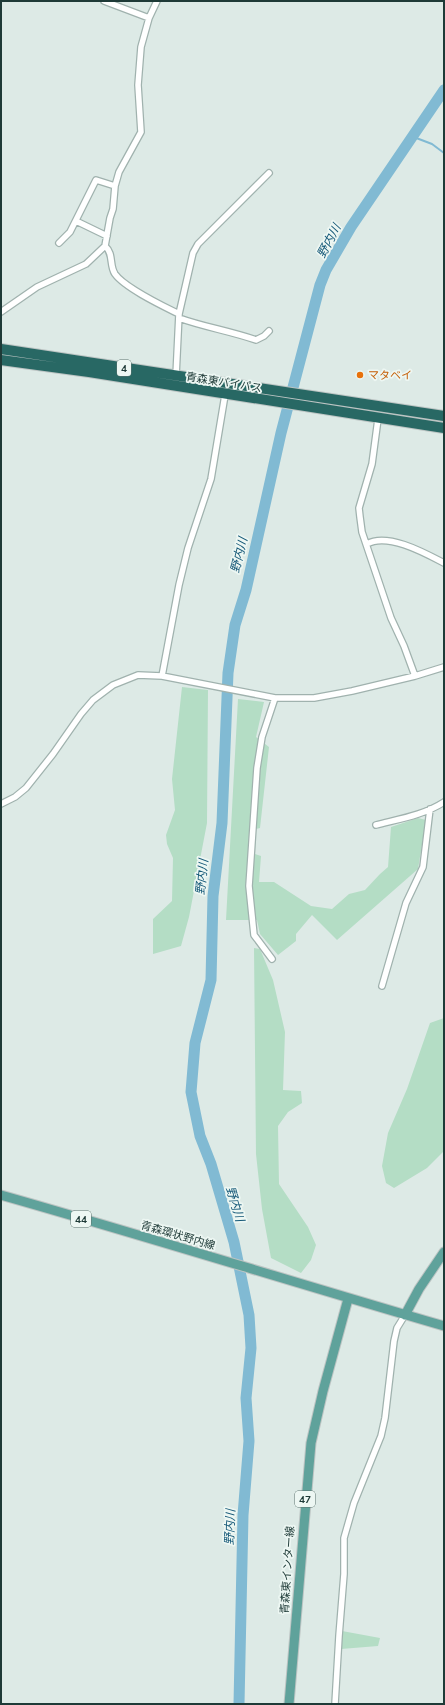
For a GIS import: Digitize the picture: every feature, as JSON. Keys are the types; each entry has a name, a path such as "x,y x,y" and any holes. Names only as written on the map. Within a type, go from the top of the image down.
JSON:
{"highway":[{"name":"青森東バイパス","path":"1,349 444,416"},
{"name":"青森東バイパス","path":"1,360 90,372 224,395 444,428"}],"main road":[{"name":"青森環状野内線","path":"1,1195 269,1273 348,1299"},
{"path":"405,1315 419,1289 444,1252"},
{"name":"44","path":"348,1299 444,1326"},
{"name":"青森東インター線","path":"289,1704 310,1448 323,1391 348,1299"}],"street":[{"path":"104,1 149,18"},
{"path":"1,312 37,287 86,264 105,246 113,209 115,186 119,172 141,132 138,85 141,47 149,18 157,1"},
{"path":"176,376 179,316 193,253 198,244 269,173"},
{"path":"59,243 70,232 96,180 115,186"},
{"path":"76,221 107,236"},
{"path":"105,246 110,250 112,267 117,276 140,294 179,316 193,323 232,332 256,340 264,336 269,331"},
{"path":"162,676 179,585 188,548 211,479 224,395"},
{"path":"378,419 372,464 360,508 362,532 391,618 404,646 415,676"},
{"path":"367,544 372,541 385,540 404,545 444,563"},
{"path":"1,804 15,797 26,788 54,754 81,714 93,700 104,691 138,675 162,676 275,698 314,698 352,691 415,676 444,667"},
{"path":"272,959 254,935 249,886 257,768 262,737 275,698"},
{"path":"376,825 430,809 444,802"},
{"path":"382,986 406,903 423,867 430,809"},
{"path":"336,1704 344,1574 344,1538 354,1503 381,1436 385,1418 394,1341 397,1328 405,1315"}],"green space":[{"path":"182,687 208,690 207,823 189,917 181,946 153,954 153,919 172,901 173,858 167,844 166,835 175,810 172,779"},
{"path":"238,699 264,702 256,737 269,747 260,828 256,829 255,854 261,856 259,882 274,882 311,906 332,909 349,894 365,890 388,867 391,827 418,818 426,820 418,869 337,940 312,915 296,934 296,941 278,955 260,934 257,920 226,920"},
{"path":"254,948 260,949 273,980 285,1032 283,1090 301,1091 302,1103 288,1112 278,1126 279,1184 308,1227 316,1245 311,1260 301,1273 271,1258 262,1209 256,1154"},
{"path":"444,1018 444,1151 427,1168 394,1188 386,1183 382,1166 388,1133 407,1089 430,1023"},
{"path":"342,1631 380,1638 378,1646 341,1649"}],"waterway":[{"name":"野内川","path":"239,1704 243,1515 249,1441 246,1398 251,1348 249,1315 234,1242 211,1164 200,1136 191,1092 195,1043 211,980 213,896 222,823 228,673 235,625 246,590 281,433 320,285 326,270 351,227 444,90"},
{"path":"411,136 432,144 444,153"}],"place":[{"name":"マタベイ","path":"360,375"}]}
